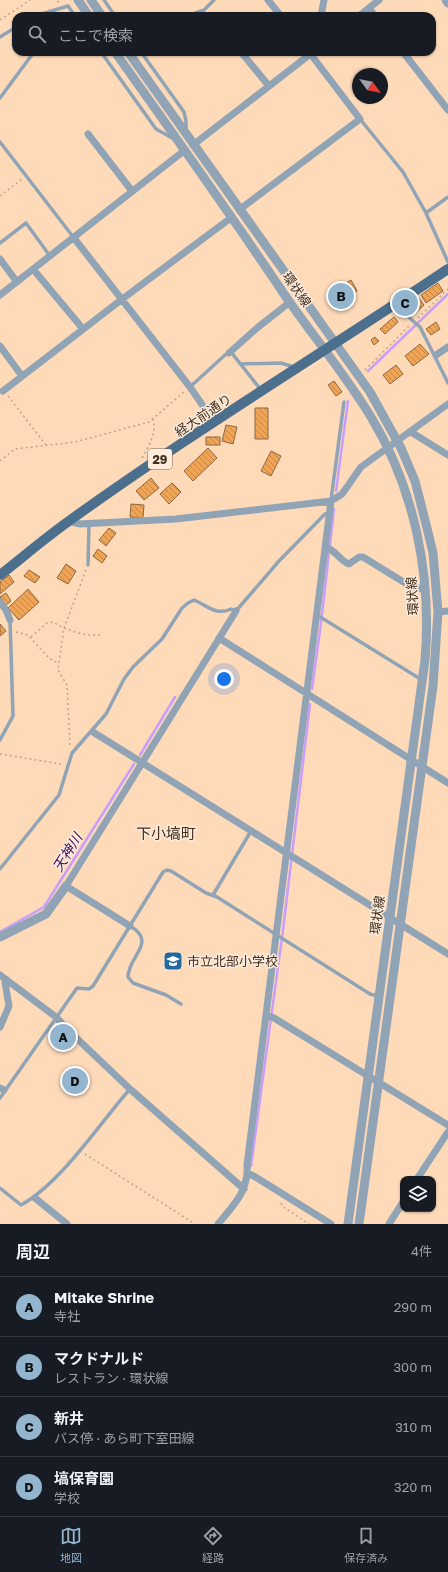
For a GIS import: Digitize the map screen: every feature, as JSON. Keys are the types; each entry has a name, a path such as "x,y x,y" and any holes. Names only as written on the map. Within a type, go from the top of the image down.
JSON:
{"main road":[{"name":"29","path":"326,350 448,269"},
{"name":"経大前通り","path":"0,575 68,521 214,422 326,350"}],"street":[{"path":"91,0 99,12"},
{"path":"268,0 278,12"},
{"path":"322,12 324,0"},
{"path":"364,12 380,0"},
{"path":"72,3 84,12"},
{"path":"369,8 372,12"},
{"name":"環状線","path":"118,56 232,217 290,302 326,350 372,418 387,448 409,505 421,552 426,590 427,638 423,680 348,1224"},
{"name":"環状線","path":"131,56 239,210 337,343 370,392 398,440 415,481 433,553 438,612 433,686 359,1224"},
{"path":"244,56 268,86"},
{"path":"193,145 307,56"},
{"path":"239,210 360,119 313,56"},
{"path":"406,56 448,110"},
{"path":"88,134 132,191"},
{"path":"0,294 74,238 185,150"},
{"path":"3,391 232,217"},
{"path":"74,238 190,387 214,422"},
{"path":"0,259 17,282"},
{"path":"33,269 83,329"},
{"path":"230,352 290,302"},
{"path":"0,346 22,376"},
{"path":"436,355 448,347"},
{"path":"68,521 75,524 90,524 176,519 331,501 342,494 361,467 448,404"},
{"path":"411,432 448,455"},
{"path":"218,1224 240,1198 248,1174 247,1166 331,501"},
{"path":"325,547 332,549 346,563 350,564 359,557 363,557 410,586 426,590"},
{"path":"0,602 6,610 10,620"},
{"path":"0,937 46,914 66,886 236,611"},
{"path":"438,612 448,612"},
{"path":"219,638 448,783"},
{"path":"93,732 448,954"},
{"path":"66,886 130,926"},
{"path":"3,977 56,1017 130,1089 244,1189"},
{"path":"0,1027 8,1006 3,977"},
{"path":"266,1015 274,1018 448,1125"},
{"path":"420,1176 448,1132"},
{"path":"248,1174 252,1175 331,1224"},
{"path":"35,1198 67,1224"},
{"path":"388,1224 400,1206"}],"lane":[{"path":"104,0 112,12"},
{"path":"198,12 204,10 214,0"},
{"path":"46,12 72,3"},
{"path":"0,37 12,30"},
{"path":"0,98 31,56"},
{"path":"104,56 156,129 164,135 178,141"},
{"path":"144,56 184,112 186,120 186,134"},
{"path":"360,119 403,172 426,213 448,262"},
{"path":"0,142 74,238"},
{"path":"426,213 448,197"},
{"path":"0,243 26,223 50,256"},
{"path":"395,304 420,327 436,355 448,383"},
{"path":"190,387 230,352 262,392"},
{"path":"240,364 281,363 291,365 297,369"},
{"path":"331,501 344,402"},
{"path":"0,869 59,795 72,753 93,732 106,714 124,679 133,667 162,639 176,616 188,603 194,600 215,612 231,609 236,611 279,561 325,514 329,513"},
{"path":"88,565 90,524"},
{"path":"316,614 423,680"},
{"path":"0,740 13,716 10,620"},
{"path":"213,895 251,831"},
{"path":"0,1098 2,1089 77,988 89,988 93,986 163,872 166,870 171,871 206,893 213,895 370,994 379,996"},
{"path":"130,926 138,931 142,937 142,943 128,970 128,977 133,983 166,996 181,1004"},
{"path":"0,1188 21,1205 35,1198 80,1151 130,1089"}],"path":[{"path":"0,20 30,0"},
{"path":"0,196 26,176"},
{"path":"364,370 448,289"},
{"path":"0,461 15,449 75,442 149,422 190,387"},
{"path":"3,391 46,446"},
{"path":"141,460 152,440 155,426 153,419"},
{"path":"72,753 70,743 67,685 58,670 64,628 88,565"},
{"path":"31,637 47,623 53,622 64,628 92,636 101,635"},
{"path":"10,631 31,637 49,658 59,664"},
{"path":"0,754 68,765"},
{"path":"80,1151 195,1224"},
{"path":"281,1200 282,1206 309,1224"}],"building":[{"path":"351,280 357,291 339,307 329,293"},
{"path":"438,283 443,291 426,303 421,295"},
{"path":"418,297 424,305 414,314 407,307"},
{"path":"394,317 398,322 385,334 380,329"},
{"path":"436,322 440,329 431,335 426,329"},
{"path":"375,337 379,341 374,345 371,340"},
{"path":"420,344 429,354 413,366 405,356"},
{"path":"396,365 403,374 390,384 383,375"},
{"path":"334,381 342,392 336,396 328,385"},
{"path":"255,408 268,408 268,439 255,439"},
{"path":"226,425 237,427 233,444 222,441"},
{"path":"206,437 220,437 220,445 206,445"},
{"path":"208,448 217,458 193,481 184,471"},
{"path":"271,451 281,456 271,476 261,471"},
{"path":"151,478 159,488 144,500 136,491"},
{"path":"172,483 181,492 169,504 160,494"},
{"path":"131,504 144,505 143,518 130,517"},
{"path":"109,528 116,533 106,546 99,540"},
{"path":"98,549 107,556 102,563 93,556"},
{"path":"66,564 76,571 68,584 57,578"},
{"path":"29,570 40,577 35,583 24,576"},
{"path":"9,575 14,582 0,594 0,582"},
{"path":"28,589 39,602 19,620 8,608"},
{"path":"6,593 11,601 6,605 0,597"},
{"path":"0,624 6,631 0,636"}],"waterway":[{"path":"368,371 448,294"},
{"path":"336,491 348,401"},
{"path":"312,689 334,509"},
{"name":"天神川","path":"140,755 175,697"},
{"path":"251,1166 283,930 310,704"},
{"name":"天神川","path":"0,932 44,907 134,764"}],"place":[{"name":"マクドナルド","path":"341,296"},
{"name":"新井","path":"405,303"},
{"name":"市立北部小学校","path":"173,961"},
{"name":"Mitake Shrine","path":"63,1037"},
{"name":"塙保育園","path":"75,1081"}],"district":[{"name":"下小塙町","path":"166,833"}]}
